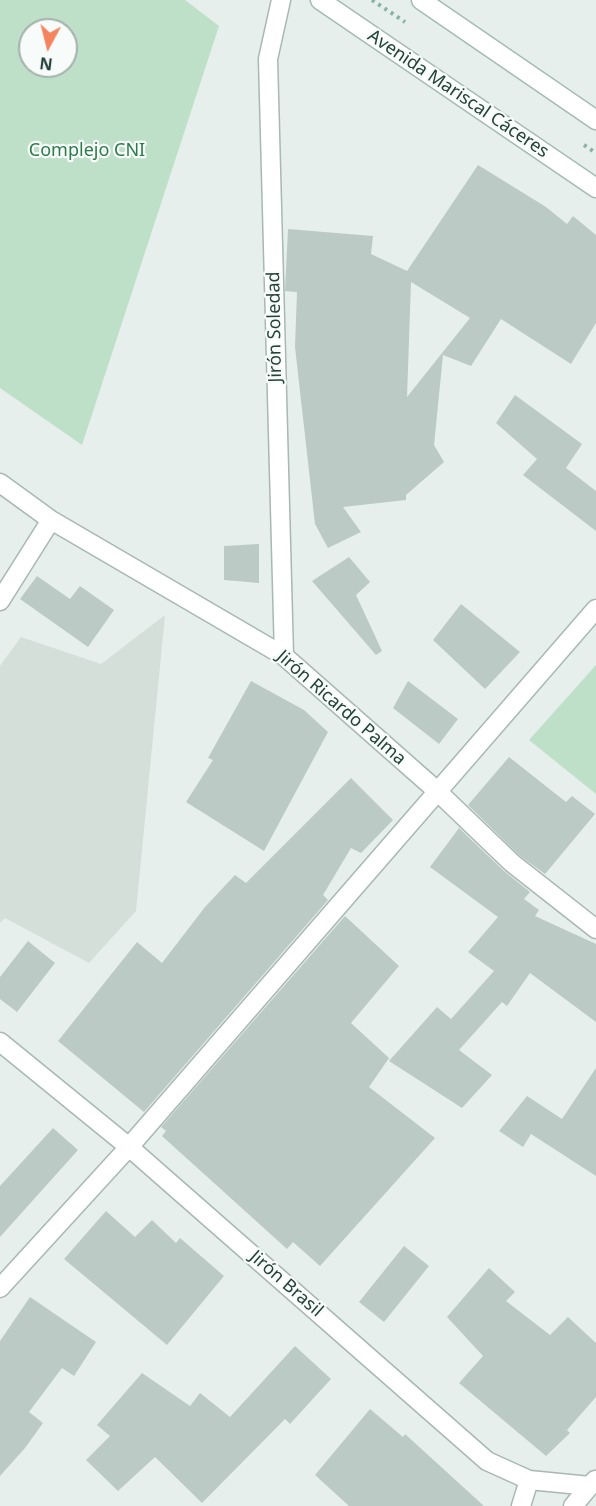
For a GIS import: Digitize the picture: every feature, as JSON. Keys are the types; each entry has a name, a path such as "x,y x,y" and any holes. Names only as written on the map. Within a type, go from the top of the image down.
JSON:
{"street":[{"name":"Jirón Soledad","path":"281,0 268,58 284,656"},
{"name":"Avenida Mariscal Cáceres","path":"320,0 596,188"},
{"path":"421,0 596,120"},
{"name":"Jirón Ricardo Palma","path":"0,483 51,520 284,656 436,790 512,863 596,929"},
{"path":"0,602 51,520"},
{"path":"0,1288 129,1147 436,790 596,609"},
{"name":"Jirón Brasil","path":"0,1042 129,1147 487,1461 529,1480 593,1482"},
{"path":"521,1506 529,1480"},
{"path":"573,1506 593,1482"}],"shaded area":[{"path":"165,615 136,911 89,963 5,918 0,923 0,666 21,637 101,664"}],"green space":[{"name":"Complejo CNI","path":"0,0 185,0 219,26 82,445 0,388"},
{"path":"596,665 596,794 529,740"}],"building":[{"path":"478,165 546,207 567,224 573,216 596,235 596,323 571,364 501,319 471,366 443,355 434,445 444,462 406,495 406,500 343,507 361,532 328,548 315,524 295,347 297,292 285,291 288,229 373,236 371,254 407,271","holes":["411,282 470,318 407,397"]},
{"path":"515,395 582,444 566,468 596,491 596,531 523,475 537,459 496,423"},
{"path":"259,544 259,583 224,580 224,546"},
{"path":"349,557 370,582 356,595 382,651 376,655 312,581"},
{"path":"37,576 70,599 80,586 114,610 88,647 20,599"},
{"path":"461,604 520,652 485,689 433,640"},
{"path":"251,681 304,710 328,732 264,851 186,802 213,760 208,758"},
{"path":"408,681 458,719 439,744 393,708"},
{"path":"509,757 566,802 572,796 595,814 545,874 519,855 468,805"},
{"path":"351,778 393,820 361,853 351,848 323,895 328,900 144,1112 58,1041 137,942 162,963 205,907 235,875 246,883"},
{"path":"459,828 504,871 530,892 524,899 539,910 535,916 596,944 596,1022 530,973 507,1006 502,1002 459,1050 492,1075 462,1108 389,1061 437,1007 451,1019 494,971 468,952 498,917 430,867"},
{"path":"345,916 399,966 351,1023 389,1058 369,1087 435,1138 320,1266 293,1242 287,1249 162,1136 166,1131 161,1127"},
{"path":"28,941 55,963 17,1012 0,999 0,977"},
{"path":"596,1068 596,1176 531,1134 523,1147 499,1131 527,1096 562,1119"},
{"path":"53,1128 78,1150 0,1237 0,1186"},
{"path":"106,1211 135,1237 152,1220 176,1243 180,1238 224,1276 167,1345 64,1259"},
{"path":"404,1246 429,1266 384,1322 359,1302"},
{"path":"489,1268 515,1292 506,1301 550,1335 568,1317 596,1343 596,1397 567,1430 570,1433 546,1456 459,1383 483,1356 447,1317"},
{"path":"30,1297 96,1342 74,1376 62,1368 29,1412 43,1423 0,1476 0,1341"},
{"path":"295,1346 331,1379 290,1424 285,1419 202,1503 155,1457 118,1491 86,1460 110,1436 97,1425 142,1373 190,1406 200,1393 230,1417"},
{"path":"370,1409 403,1437 405,1434 484,1506 349,1506 315,1475"}]}
